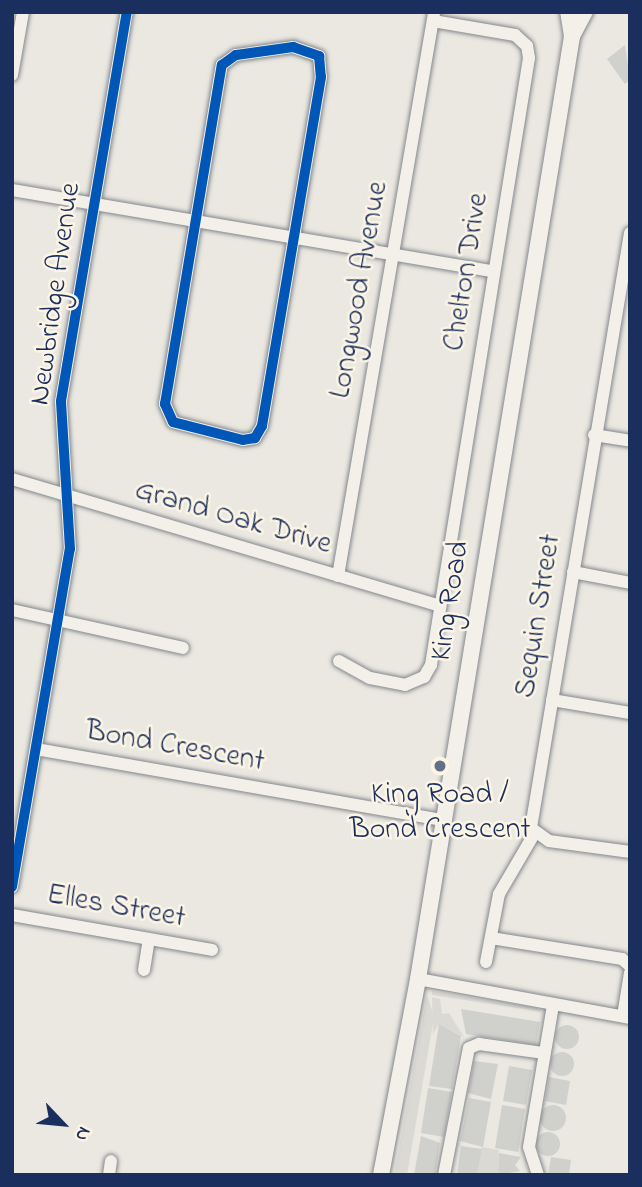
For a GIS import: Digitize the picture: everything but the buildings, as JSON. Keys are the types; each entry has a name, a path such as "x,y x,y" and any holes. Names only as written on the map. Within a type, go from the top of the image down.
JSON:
{"main road":[{"name":"King Road","path":"381,1175 418,979 572,36 568,12"},
{"name":"King Road","path":"572,36 585,12"}],"street":[{"path":"12,75 23,12"},
{"name":"Newbridge Avenue","path":"36,749 70,549 70,497 61,401 127,12"},
{"name":"Longwood Avenue","path":"338,576 433,16"},
{"name":"Chelton Drive","path":"339,661 370,678 405,685 419,681 431,665 528,50 515,34 433,16"},
{"path":"303,47 322,62 261,426 255,438 243,440 173,422 165,410 196,221 225,61 303,47"},
{"path":"12,190 493,271"},
{"name":"Sequin Street","path":"534,834 552,700 594,435 623,309 630,233"},
{"path":"594,435 630,441"},
{"name":"Grand Oak Drive","path":"12,479 440,606"},
{"path":"573,572 630,583"},
{"path":"12,610 183,648"},
{"path":"552,700 630,713"},
{"path":"12,887 36,749"},
{"name":"Bond Crescent","path":"36,749 443,820"},
{"path":"486,962 499,894 534,834 630,852"},
{"name":"Elles Street","path":"12,915 212,950"},
{"path":"491,938 622,960 630,966"},
{"path":"144,970 149,939"},
{"path":"418,979 627,1017 630,973"},
{"path":"538,1175 529,1147 553,1004"},
{"path":"444,1175 469,1048 479,1044 544,1053"},
{"path":"109,1175 111,1161"}],"shaded area":[{"path":"432,991 537,1008 542,1012 432,995"},
{"path":"427,995 434,1017 407,1175 394,1175"},
{"path":"432,997 440,999 442,1014 449,1013 464,1037 439,1024 433,1034"},
{"path":"482,1147 499,1150 498,1175 477,1175"}],"cycle path":[{"path":"12,887 70,549 61,401 127,12"},
{"path":"293,47 319,56 321,77 262,426 255,438 243,440 173,422 165,404 222,65 236,55 293,47"}],"place":[{"name":"King Road / Bond Crescent","path":"440,766"}]}
